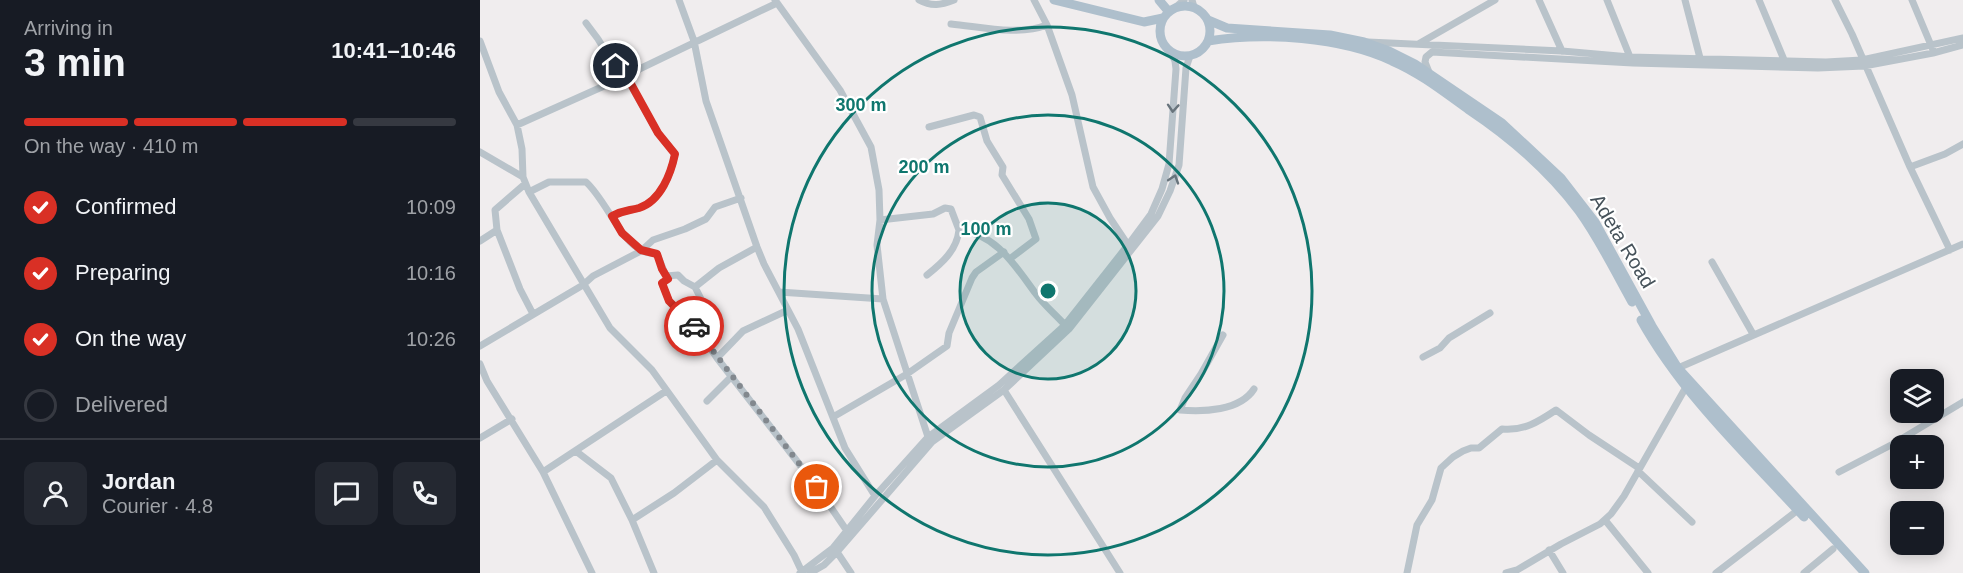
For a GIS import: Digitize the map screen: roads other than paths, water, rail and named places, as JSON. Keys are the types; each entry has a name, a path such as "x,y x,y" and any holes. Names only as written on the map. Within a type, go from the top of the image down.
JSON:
{"main road":[{"path":"1054,0 1144,22 1160,35"},
{"path":"1159,0 1169,12"},
{"path":"1144,22 1169,12 1184,6 1193,4 1208,20 1210,30 1208,41 1201,51 1190,56 1179,56 1163,44 1160,26 1169,12"},
{"name":"Adeta Road","path":"1208,20 1227,28 1320,34 1364,42 1389,51 1429,73 1502,123 1538,160 1580,212 1599,241 1655,344 1686,387 1856,573"},
{"name":"Adeta Road","path":"1208,41 1228,38 1329,41 1391,60 1425,79 1561,178 1595,222 1652,326 1678,368 1864,573"}],"street":[{"path":"679,0 694,41 706,101 758,247 803,340 845,448 875,496"},
{"path":"919,0 927,4 940,5 954,0"},
{"path":"1034,0 1047,25 1072,95 1094,187 1110,219 1128,245"},
{"path":"1169,12 1184,0"},
{"path":"1420,44 1495,0"},
{"path":"1539,0 1562,51"},
{"path":"1606,0 1630,57"},
{"path":"1685,0 1701,58"},
{"path":"1759,0 1785,62"},
{"path":"1835,0 1950,250"},
{"path":"1912,0 1933,49"},
{"path":"517,125 776,1 840,90 871,147 879,190 880,220 876,245 883,298 928,437"},
{"path":"586,23 623,76 658,133 675,154 673,166 660,192 640,208 627,209 612,216"},
{"path":"951,24 1003,30 1035,29 1047,25"},
{"path":"1933,49 1963,38"},
{"path":"480,41 499,92 517,125 522,149 524,180 529,192 583,285 610,328 652,370 717,460 764,507 794,555 801,573 832,548 875,496 932,442 1004,390 1069,328 1139,235 1162,189 1169,164 1176,69 1170,51"},
{"path":"1364,42 1562,51 1630,57 1863,63"},
{"path":"1429,73 1425,62 1426,57 1432,52 1719,67 1818,68 1863,63 1963,45"},
{"path":"810,573 837,552 928,437 999,385 1065,325 1128,245 1158,216 1179,165 1186,68 1190,56"},
{"path":"929,127 974,116 980,117 987,141 1003,167 1002,175 1029,219 1036,238 1011,258"},
{"path":"1910,167 1945,154 1963,144"},
{"path":"480,152 524,180"},
{"path":"524,180 495,210 497,230 520,289 533,314"},
{"path":"529,192 549,182 586,182 599,196 622,233 641,250 657,254 668,279 662,283 669,301 699,331 717,358 817,487 847,531"},
{"path":"480,346 641,250 653,240 706,219 715,207 741,198"},
{"path":"880,220 933,214 945,208 951,209 959,230 957,240 950,252 927,275"},
{"path":"480,241 497,230"},
{"path":"959,230 976,235 1011,258 1037,295 1065,325"},
{"path":"1678,368 1963,244"},
{"path":"695,287 719,268 758,247"},
{"path":"833,417 907,374 947,346 949,333 972,278 976,272 1004,252"},
{"path":"1712,262 1753,334"},
{"path":"666,276 678,275 695,287 710,317 708,324 699,331"},
{"path":"779,292 883,298"},
{"path":"717,358 743,331 788,310"},
{"path":"1423,357 1440,348 1449,338 1490,313"},
{"path":"1223,335 1180,410 1195,411 1229,405 1242,400 1254,389"},
{"path":"480,364 487,381 543,472 592,573"},
{"path":"707,401 732,376"},
{"path":"1506,573 1517,570 1605,520 1624,496 1686,387"},
{"path":"1004,390 1120,573"},
{"path":"543,472 577,452 666,391"},
{"path":"1839,472 1893,444 1963,402"},
{"path":"1407,573 1418,525 1432,500 1441,468 1463,451 1479,448 1502,429 1515,431 1531,426 1556,410 1638,469 1692,522"},
{"path":"480,438 512,420"},
{"path":"577,452 611,478 632,520 654,573"},
{"path":"632,520 674,493 717,460"},
{"path":"1716,573 1798,510"},
{"path":"1605,520 1648,573"},
{"path":"1804,573 1833,549"},
{"path":"1550,550 1563,573"},
{"path":"837,552 851,573"}]}
